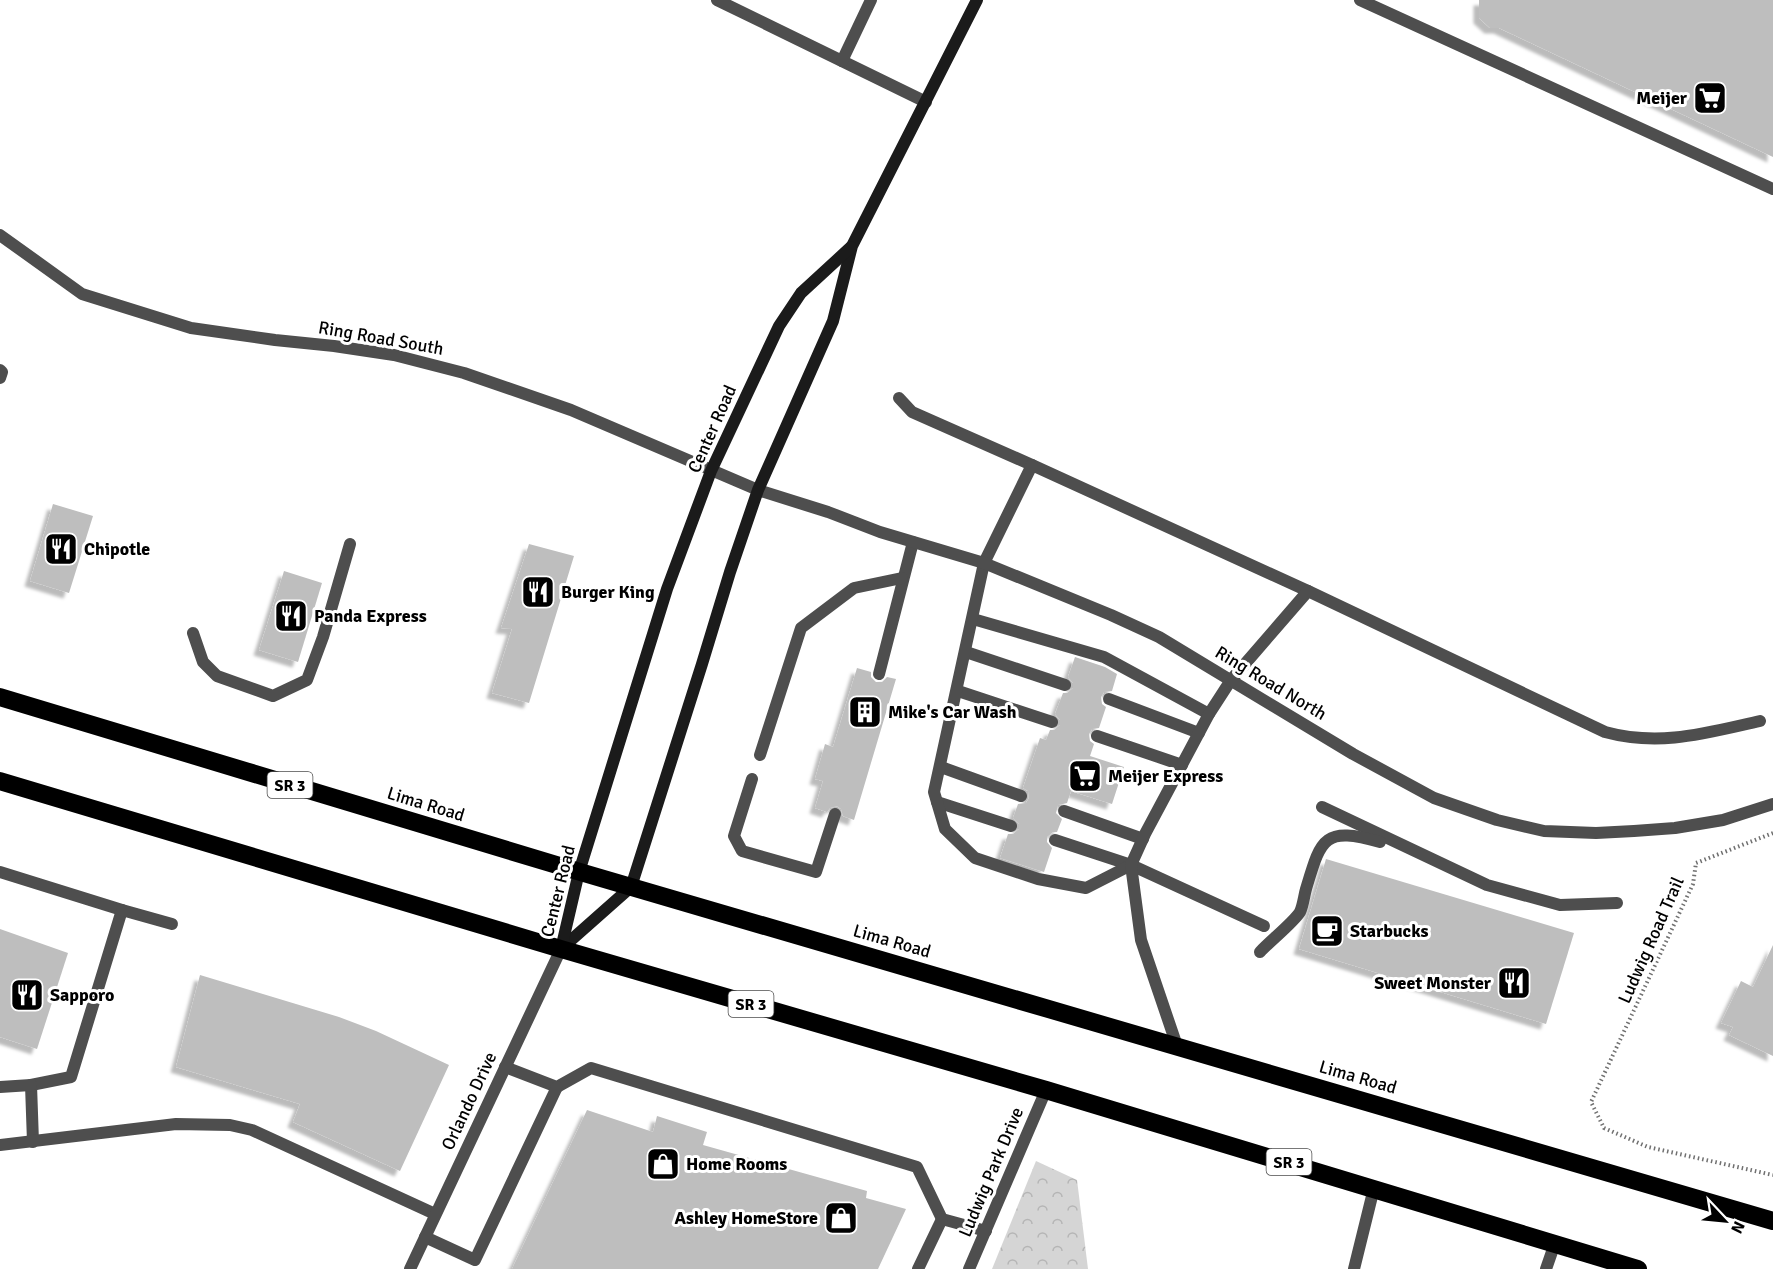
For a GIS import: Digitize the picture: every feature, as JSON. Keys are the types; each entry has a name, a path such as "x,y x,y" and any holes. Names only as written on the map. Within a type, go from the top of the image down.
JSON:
{"highway":[{"name":"Lima Road","path":"0,697 579,872 1773,1221"},
{"name":"SR 3","path":"0,781 561,949 1046,1090 1638,1269"}],"street":[{"path":"717,0 926,102"},
{"path":"842,61 871,0"},
{"name":"Center Road","path":"561,949 630,887 758,490 833,321 852,246 977,0"},
{"path":"1360,0 1773,189"},
{"name":"Ring Road South","path":"0,234 82,294 191,328 374,352 464,373 571,410 758,490"},
{"name":"Center Road","path":"561,949 579,872 667,589 711,471 779,326 801,293 852,246"},
{"path":"0,370 2,372 0,378"},
{"path":"899,398 912,412 1308,591 1605,732 1628,738 1665,740 1760,721"},
{"path":"1032,465 984,563 974,619 934,792 945,829 975,858 1038,879 1086,888 1131,865"},
{"name":"Ring Road North","path":"758,490 913,542 984,563 1112,615 1159,637 1353,754 1434,798 1507,822 1544,831 1596,833 1634,831 1675,828 1723,820 1773,804"},
{"path":"879,674 913,542"},
{"path":"193,633 203,662 217,676 273,696 307,680 323,637 351,544"},
{"path":"760,755 801,628 854,588 902,578"},
{"path":"1177,1046 1141,940 1131,865 1209,714 1231,680 1308,591"},
{"path":"974,619 1104,657 1209,714"},
{"path":"966,652 1065,685"},
{"path":"958,691 1052,722"},
{"path":"1109,699 1199,732"},
{"path":"1096,736 1182,765"},
{"path":"940,767 1021,796"},
{"path":"752,779 734,836 742,851 816,872 835,814"},
{"path":"937,802 1011,826"},
{"path":"1322,807 1486,885 1560,905 1617,903"},
{"path":"1064,811 1143,839"},
{"path":"1260,952 1300,911 1317,852 1324,843 1333,837 1344,835 1368,838 1407,849"},
{"path":"1055,840 1131,865 1264,926"},
{"path":"0,872 172,924"},
{"path":"0,1086 30,1085 71,1077 122,910"},
{"name":"Orlando Drive","path":"410,1269 561,949"},
{"path":"505,1068 557,1087"},
{"path":"425,1237 475,1260 557,1087 591,1068 917,1167 942,1219 986,1231"},
{"path":"30,1085 33,1142"},
{"name":"Ludwig Park Drive","path":"969,1269 1046,1090"},
{"path":"0,1145 176,1124 230,1125 252,1130 435,1214"},
{"path":"1354,1269 1374,1188"},
{"path":"918,1269 942,1219"},
{"path":"1546,1269 1555,1243"}],"path":[{"name":"Ludwig Road Trail","path":"1773,833 1696,863 1693,884 1591,1102 1604,1128 1648,1147 1773,1175"}],"green space":[{"path":"1036,1161 1077,1180 1088,1269 992,1269"}],"building":[{"name":"Meijer","path":"1479,0 1773,0 1773,157 1499,28 1490,28 1479,18"},
{"name":"Chipotle","path":"53,504 93,516 69,593 30,581"},
{"name":"Burger King","path":"529,544 574,556 529,703 492,693 512,629 501,628"},
{"name":"Panda Express","path":"284,571 322,583 298,662 259,650"},
{"path":"1075,657 1105,667 1117,674 1112,691 1104,692 1101,697 1102,704 1106,707 1099,728 1092,729 1089,734 1090,741 1094,744 1090,756 1124,767 1112,804 1071,791 1067,803 1058,805 1056,813 1062,819 1057,832 1047,837 1047,842 1052,848 1044,872 1000,858 1008,834 1013,834 1019,829 1019,824 1013,818 1018,804 1026,803 1029,798 1028,791 1023,788 1040,738 1046,740 1050,730 1060,725 1060,720 1055,714 1063,693 1073,688 1073,683 1068,677"},
{"name":"Mike's Car Wash","path":"857,668 871,672 871,677 876,682 882,682 887,677 896,679 854,820 843,816 841,809 837,806 830,808 827,812 815,808 823,781 815,779 825,744 833,747"},
{"path":"1326,859 1574,933 1546,1024 1299,949"},
{"name":"Sapporo","path":"0,929 68,953 37,1049 0,1037"},
{"path":"1773,945 1773,1056 1729,1035 1733,1027 1721,1023 1741,981 1753,987"},
{"path":"200,975 339,1017 376,1031 449,1065 400,1171 293,1122 300,1104 176,1067"},
{"path":"587,1110 653,1132 657,1116 707,1132 703,1145 867,1191 866,1198 906,1209 878,1269 512,1269"}],"place":[{"name":"Meijer","path":"1710,98"},
{"name":"Chipotle","path":"61,549"},
{"name":"Burger King","path":"538,592"},
{"name":"Panda Express","path":"291,616"},
{"name":"Mike's Car Wash","path":"865,712"},
{"name":"Meijer Express","path":"1085,776"},
{"name":"Starbucks","path":"1327,931"},
{"name":"Sweet Monster","path":"1514,983"},
{"name":"Sapporo","path":"27,995"},
{"name":"Home Rooms","path":"663,1164"},
{"name":"Ashley HomeStore","path":"841,1218"}]}
